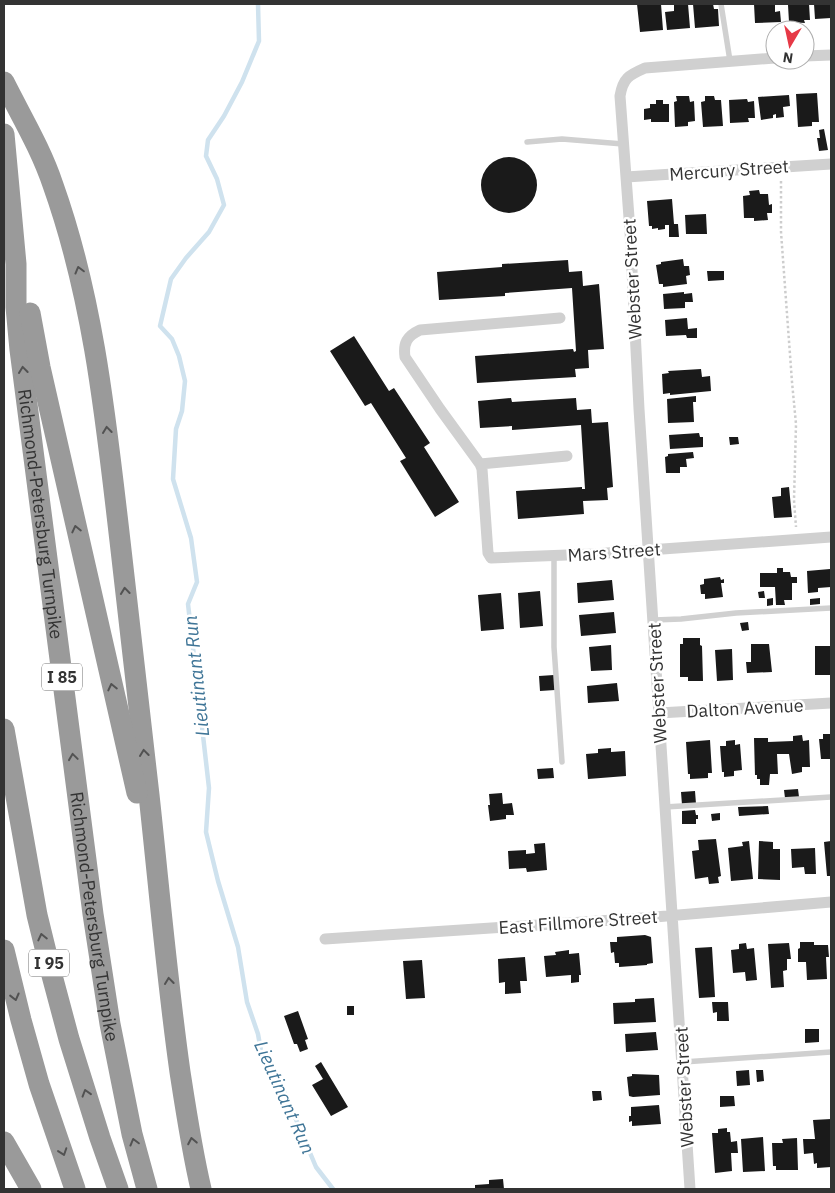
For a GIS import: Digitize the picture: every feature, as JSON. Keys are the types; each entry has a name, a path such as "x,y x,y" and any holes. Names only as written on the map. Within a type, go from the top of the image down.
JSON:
{"highway":[{"path":"4,82 41,155 53,184 69,232 83,286 96,353 108,434 150,796 158,888 176,1046 185,1108 201,1189"},
{"name":"Richmond-Petersburg Turnpike","path":"4,134 16,264 16,307 20,350 93,914 110,1024 132,1134 147,1189"},
{"path":"6,160 40,367 158,888"},
{"name":"I 95","path":"4,730 35,906 50,968 91,1111 118,1189"},
{"name":"I 95","path":"4,950 39,1084 76,1189"},
{"path":"4,1142 31,1189"}],"street":[{"path":"815,55 831,54"},
{"path":"730,62 765,59"},
{"name":"Webster Street","path":"690,1189 620,96 621,88 630,74 645,68 730,62"},
{"name":"Mercury Street","path":"626,177 831,164"},
{"path":"560,318 420,330 406,340 404,349 405,357 480,464 567,456"},
{"name":"Mars Street","path":"480,464 482,469 488,553 491,558 554,556 831,537"},
{"name":"Dalton Avenue","path":"659,713 831,703"},
{"name":"East Fillmore Street","path":"325,938 673,915 831,902"}],"lane":[{"path":"721,4 730,62"},
{"path":"527,142 562,139 624,144"},
{"path":"554,556 554,647 562,762"},
{"path":"654,620 681,619 736,612 831,608"},
{"path":"665,807 831,797"},
{"path":"683,1062 831,1052"}],"path":[{"path":"782,167 781,232 796,424 794,500 796,539"}],"building":[{"path":"637,4 661,4 663,30 640,32"},
{"path":"688,4 690,28 667,30 665,12 674,11 674,5"},
{"path":"693,4 713,4 714,9 718,9 719,26 695,28"},
{"path":"754,4 775,4 775,12 780,11 781,20 765,20 765,23 755,23"},
{"path":"809,4 810,20 789,20 788,5"},
{"path":"814,4 831,4 831,18 815,19"},
{"path":"817,93 819,122 812,122 812,126 798,127 796,94"},
{"path":"789,95 790,106 783,107 784,117 776,118 776,114 773,115 773,118 761,120 758,97"},
{"path":"676,96 689,96 690,102 694,101 695,121 688,122 688,126 675,127 674,102 677,101"},
{"path":"705,96 714,96 715,100 721,100 723,126 703,127 701,102 705,101"},
{"path":"747,99 748,102 754,101 755,118 748,118 749,122 730,123 729,100"},
{"path":"656,100 663,100 663,104 669,104 669,122 651,122 651,119 644,120 644,109 650,108 650,104 656,104"},
{"path":"824,129 828,150 819,151 817,138 820,138 819,130"},
{"path":"509,157 520,159 529,165 535,174 537,185 535,196 529,205 520,211 509,213 498,211 489,205 483,196 481,185 483,174 489,165 498,159"},
{"path":"759,190 760,194 768,194 769,205 772,204 772,213 767,213 768,220 754,221 754,218 744,218 743,196 750,195 749,191"},
{"path":"672,199 674,224 678,224 679,237 669,237 669,225 665,225 665,229 658,230 658,228 652,229 652,226 649,226 647,201"},
{"path":"706,214 707,234 686,234 685,215"},
{"path":"683,259 684,266 689,266 690,275 686,276 687,284 663,287 663,284 659,284 656,265 661,264 661,262"},
{"path":"568,260 569,272 582,271 583,286 599,284 604,349 588,350 589,368 575,369 576,377 477,383 475,356 573,349 574,352 576,351 572,288 505,293 505,296 439,300 437,272 502,267 502,264"},
{"path":"707,271 724,271 724,280 708,281"},
{"path":"684,292 684,294 692,293 693,302 685,302 685,308 664,309 663,294"},
{"path":"687,318 688,329 697,328 697,338 687,338 686,335 666,336 665,320"},
{"path":"354,336 389,391 394,388 430,443 424,447 459,502 435,517 400,461 406,458 371,403 365,406 330,351"},
{"path":"701,369 702,377 710,376 711,391 663,394 662,374 669,373 668,371"},
{"path":"696,396 696,402 693,402 694,422 668,423 667,399"},
{"path":"511,398 512,402 576,398 577,410 591,409 592,423 608,422 613,487 607,488 608,500 583,501 584,514 518,519 516,491 582,487 582,489 585,489 581,425 512,430 512,426 480,428 478,401"},
{"path":"699,433 700,437 703,437 703,447 670,449 669,435"},
{"path":"729,437 738,437 739,444 730,445"},
{"path":"693,452 694,458 686,459 687,467 680,467 680,473 666,473 665,457 668,454"},
{"path":"789,487 792,517 774,518 772,497 781,496 781,488"},
{"path":"777,568 783,568 783,572 790,572 791,577 797,577 797,583 792,583 792,600 784,600 785,605 776,605 775,587 760,587 760,573 777,573"},
{"path":"830,569 831,587 818,588 818,592 808,593 807,571"},
{"path":"720,577 721,580 724,579 724,583 721,583 723,597 705,599 705,594 701,594 700,585 704,584 704,579"},
{"path":"612,580 614,600 578,603 577,583"},
{"path":"540,591 543,626 520,628 518,593"},
{"path":"764,591 765,598 759,598 758,592"},
{"path":"501,593 504,629 481,631 478,595"},
{"path":"773,598 773,605 767,606 767,599"},
{"path":"820,598 820,604 810,605 810,599"},
{"path":"614,612 616,633 581,636 579,615"},
{"path":"748,622 749,630 742,631 740,623"},
{"path":"683,638 700,638 703,681 688,681 688,677 680,677 680,644 683,644"},
{"path":"751,644 769,644 772,672 747,673 746,662 751,662"},
{"path":"611,645 612,670 591,671 589,647"},
{"path":"815,646 831,646 831,675 815,675"},
{"path":"732,649 733,680 717,681 715,650"},
{"path":"554,675 555,690 540,691 539,676"},
{"path":"617,683 619,701 588,703 587,686"},
{"path":"823,734 830,734 831,759 821,759 819,739 823,739"},
{"path":"802,735 803,741 809,740 810,767 802,767 802,772 792,774 789,754 777,754 778,774 770,774 769,785 760,785 760,779 757,779 757,775 755,775 754,738 768,738 768,742 793,741 793,736"},
{"path":"710,740 712,773 708,773 708,778 690,779 686,742"},
{"path":"735,740 735,745 740,744 742,770 734,771 734,776 724,777 720,746 726,746 726,741"},
{"path":"611,748 611,752 625,751 626,776 588,779 586,754 598,753 598,749"},
{"path":"553,768 554,778 538,779 537,769"},
{"path":"798,789 799,797 785,798 784,790"},
{"path":"695,791 696,804 682,805 681,792"},
{"path":"502,793 503,804 512,803 514,815 506,815 506,819 490,821 489,794"},
{"path":"768,806 769,814 739,816 738,807"},
{"path":"695,810 696,815 698,815 696,824 682,824 682,811"},
{"path":"720,813 720,820 712,821 711,814"},
{"path":"716,839 721,876 718,877 719,883 709,884 708,877 695,879 692,851 699,850 698,840"},
{"path":"749,841 753,879 731,881 728,848 743,846 742,842"},
{"path":"759,841 773,842 773,849 780,849 780,880 758,879"},
{"path":"831,841 831,876 827,876 824,842"},
{"path":"545,843 547,870 527,872 526,868 509,869 508,851 526,850 526,854 535,853 534,844"},
{"path":"815,848 816,874 805,874 804,867 792,868 791,849"},
{"path":"645,935 651,937 653,963 619,967 619,963 615,963 614,952 611,953 610,942 617,942 617,937"},
{"path":"800,942 828,945 829,957 826,957 827,979 807,980 806,962 798,962"},
{"path":"746,943 747,949 754,948 757,980 746,981 745,972 733,973 731,950 739,949 739,944"},
{"path":"789,943 791,959 787,959 787,970 783,971 784,987 771,988 768,944"},
{"path":"712,947 715,997 699,998 695,948"},
{"path":"569,950 569,954 579,953 581,975 579,975 579,982 571,983 571,975 546,977 544,956 556,955 555,952"},
{"path":"525,957 527,981 520,981 521,993 505,994 505,982 499,983 498,959"},
{"path":"422,960 425,998 406,999 403,961"},
{"path":"654,998 656,1022 614,1024 613,1003 635,1002 635,999"},
{"path":"712,1002 728,1002 729,1021 717,1021 717,1012 713,1013"},
{"path":"347,1006 354,1006 354,1015 347,1015"},
{"path":"298,1011 308,1039 305,1040 308,1049 300,1052 297,1044 294,1044 284,1016"},
{"path":"805,1029 819,1029 819,1042 805,1043"},
{"path":"656,1032 658,1050 626,1052 625,1034"},
{"path":"321,1062 348,1107 331,1116 312,1085 323,1079 315,1066"},
{"path":"749,1070 750,1085 737,1086 736,1071"},
{"path":"756,1070 763,1070 764,1081 757,1082"},
{"path":"632,1074 659,1075 660,1095 629,1096 627,1077 632,1076"},
{"path":"592,1091 601,1091 602,1100 593,1101"},
{"path":"720,1096 734,1096 735,1106 720,1107"},
{"path":"659,1105 661,1124 632,1126 632,1121 629,1122 631,1107"},
{"path":"831,1119 831,1167 817,1168 817,1163 814,1164 813,1153 804,1154 803,1139 815,1139 813,1120"},
{"path":"727,1128 727,1132 730,1132 731,1142 737,1141 738,1153 731,1153 732,1171 715,1173 712,1133 718,1133 718,1129"},
{"path":"763,1137 765,1171 743,1172 741,1139"},
{"path":"797,1138 798,1170 776,1170 776,1166 773,1166 772,1143 783,1143 782,1139"},
{"path":"503,1179 504,1189 475,1189 475,1185 489,1184 489,1180"}],"waterway":[{"name":"Lieutinant Run","path":"258,4 259,41 242,82 224,116 208,140 206,156 217,179 224,205 209,232 186,258 171,279 160,326 172,339 179,356 185,381 182,411 176,429 173,479 191,538 197,582 188,604 209,788 206,832 218,881 238,947 247,1002 258,1034 261,1051 284,1091 316,1167 333,1189"}]}
